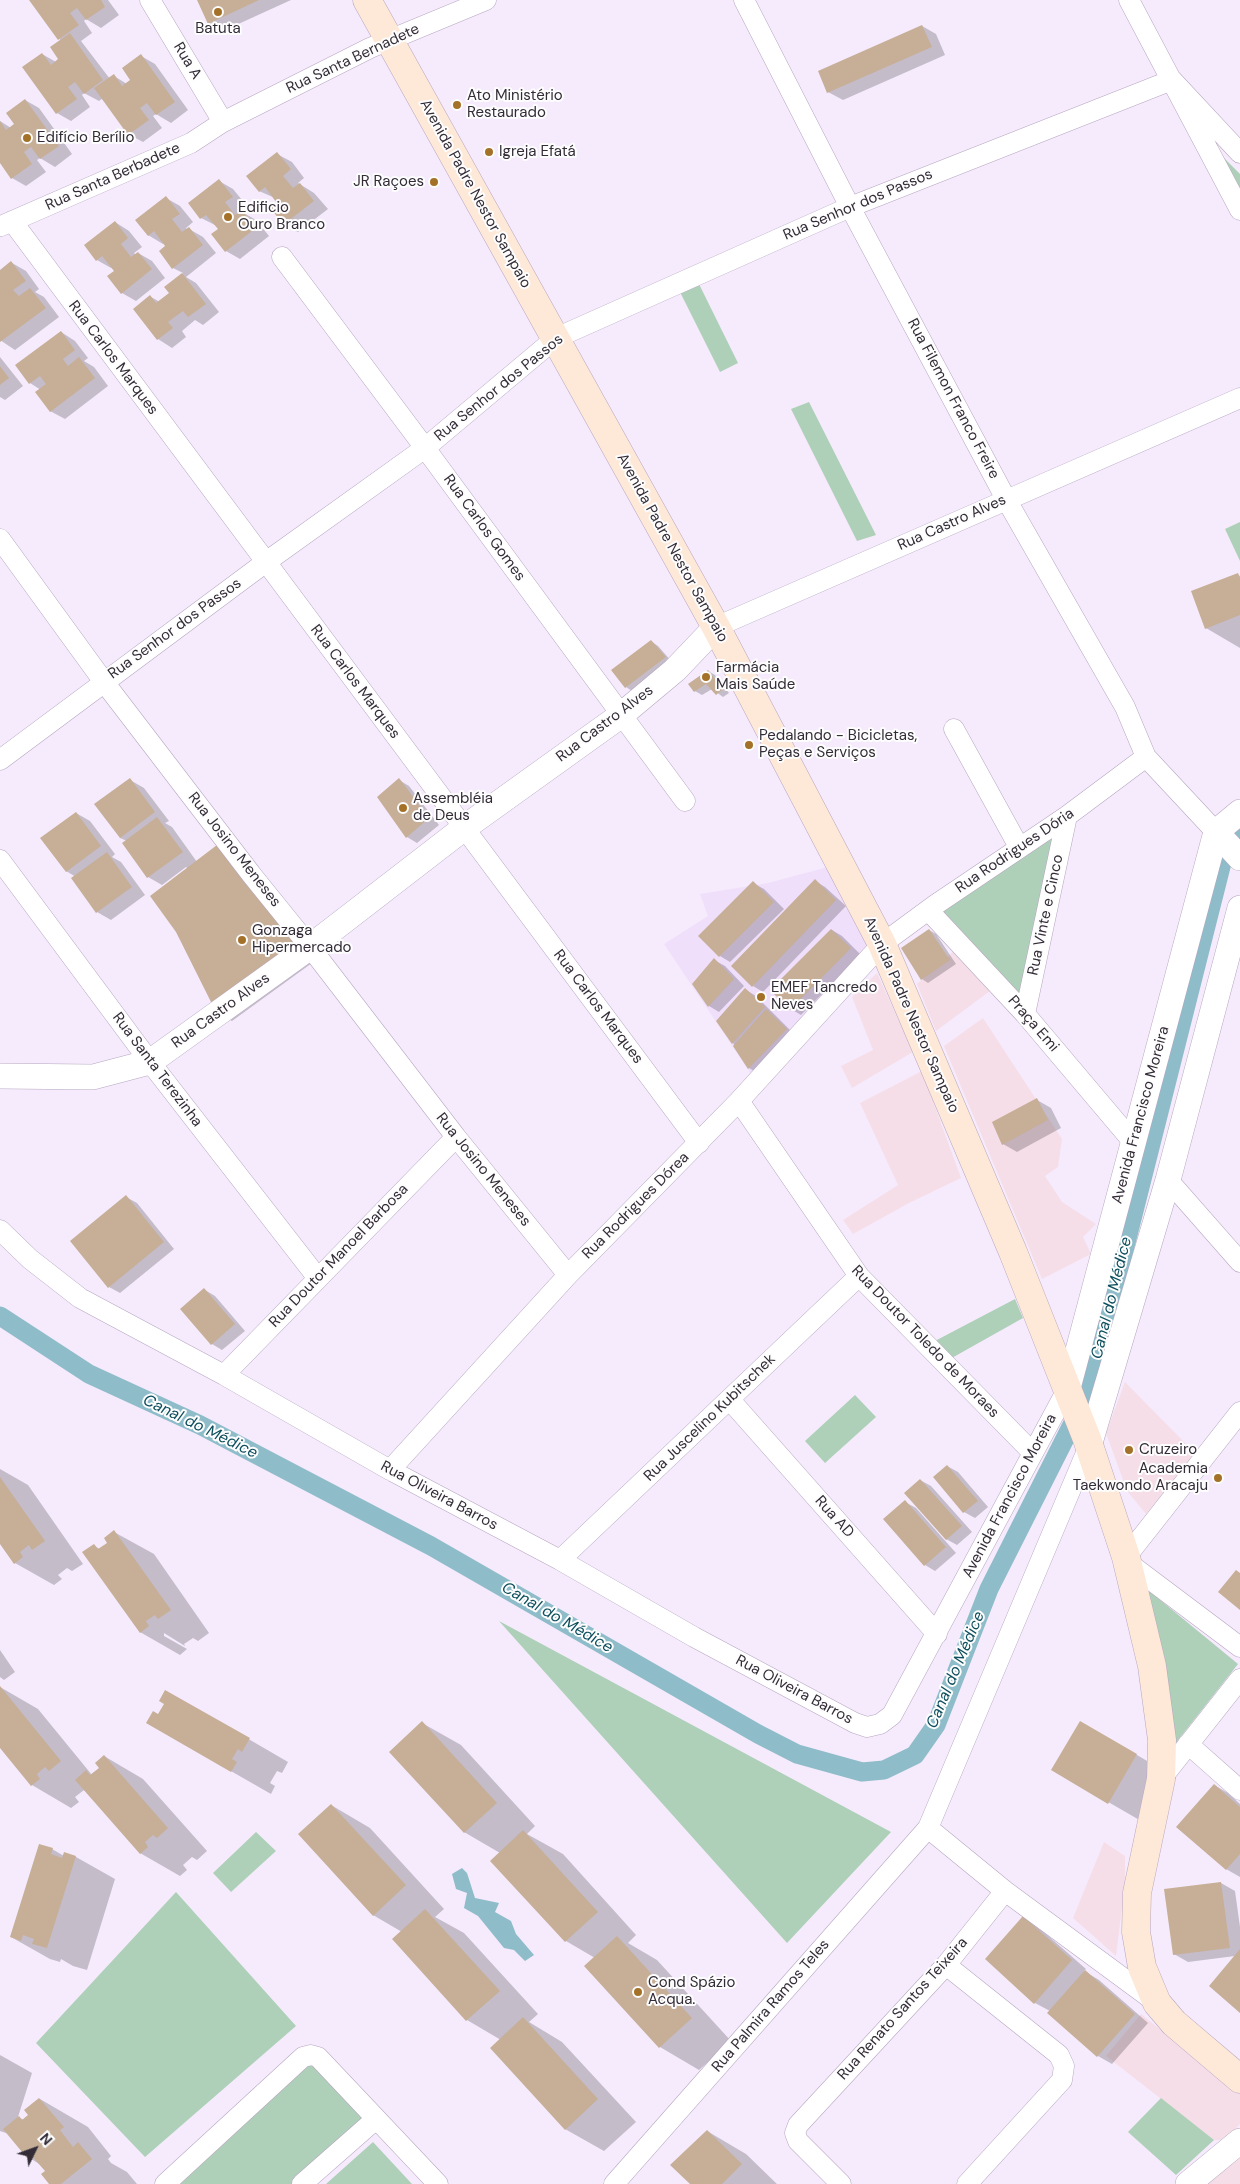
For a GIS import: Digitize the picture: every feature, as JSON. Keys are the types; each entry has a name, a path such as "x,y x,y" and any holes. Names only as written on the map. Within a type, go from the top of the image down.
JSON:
{"main road":[{"name":"Avenida Padre Nestor Sampaio","path":"367,0 716,628 882,944 1010,1242 1070,1391 1088,1442 1126,1560 1152,1666 1162,1740 1160,1779 1137,1892 1136,1932 1142,1967 1157,2002 1174,2023 1240,2079"}],"street":[{"name":"Rua A","path":"150,0 223,122"},
{"name":"Rua Santa Bernadete","path":"223,122 370,48 486,0"},
{"name":"Rua Filemon Franco Freire","path":"744,0 850,206 1006,499 1125,707 1146,757 1217,834"},
{"path":"1129,0 1240,210"},
{"name":"Rua Senhor dos Passos","path":"0,760 266,562 425,448 556,338 850,206 1172,80"},
{"path":"1172,80 1240,153"},
{"name":"Rua Santa Berbadete","path":"6,224 191,143 223,122"},
{"name":"Rua Carlos Marques","path":"6,224 266,562 699,1143"},
{"name":"Rua Carlos Gomes","path":"282,257 425,448 620,716 685,801"},
{"name":"Rua Castro Alves","path":"0,1076 93,1077 150,1062 310,947 464,828 620,716 675,670 716,628 1006,499 1240,398"},
{"name":"Rua Josino Meneses","path":"0,538 104,682 456,1137 568,1275"},
{"path":"954,729 1019,847"},
{"name":"Rua Rodrigues Dória","path":"882,944 1019,847 1067,816 1146,757"},
{"path":"1240,812 1217,834 1240,858"},
{"name":"Rua Vinte e Cinco","path":"1025,1014 1067,816"},
{"name":"Avenida Francisco Moreira","path":"892,1715 1033,1453 1070,1391 1217,834"},
{"name":"Rua Santa Terezinha","path":"0,860 150,1062 318,1277"},
{"path":"1157,2002 1005,1891 928,1828 1088,1442 1168,1180 1240,908"},
{"name":"Praça Emi","path":"928,910 1025,1014 1134,1143"},
{"name":"Rua Rodrigues Dórea","path":"390,1470 568,1275 739,1102 882,944"},
{"name":"Rua Doutor Toledo de Moraes","path":"739,1102 859,1276 1033,1453"},
{"name":"Rua Doutor Manoel Barbosa","path":"224,1375 456,1137"},
{"path":"1168,1180 1240,1262"},
{"name":"Rua Oliveira Barros","path":"0,1230 30,1259 80,1298 224,1375 390,1470 560,1560 694,1637 855,1723 872,1727 892,1715"},
{"name":"Rua Juscelino Kubitschek","path":"560,1560 859,1276"},
{"name":"Rua AD","path":"730,1400 937,1634"},
{"path":"1240,1412 1126,1560 1240,1647"},
{"path":"1160,1779 1240,1679"},
{"path":"1188,1744 1240,1790"},
{"name":"Rua Palmira Ramos Teles","path":"614,2184 928,1828"},
{"name":"Rua Renato Santos Teixeira","path":"841,2184 798,2141 795,2133 798,2125 946,1965 1005,1891"},
{"name":"Rua Renato Santos Teixeira","path":"946,1965 1059,2055 1064,2066 1062,2080 967,2184"},
{"path":"165,2184 304,2057 311,2055 318,2057 438,2184"},
{"path":"302,2184 376,2119"},
{"path":"1188,2184 1240,2140"}],"shaded area":[{"name":"EMEF Tancredo Neves","path":"828,867 868,948 751,1074 664,944 708,916 700,894 768,883"},
{"path":"955,950 990,991 936,1031 917,984"},
{"path":"877,973 913,1052 852,1088 841,1066 873,1050 852,997"},
{"path":"983,1018 1062,1139 1058,1167 1045,1176 1062,1202 1096,1224 1083,1237 1091,1254 1042,1279 944,1046"},
{"path":"922,1071 961,1178 909,1203 853,1234 843,1220 898,1185 860,1103"},
{"path":"1125,1382 1196,1454 1146,1514 1127,1491 1106,1433"},
{"path":"1104,1842 1125,1856 1125,1884 1116,1956 1073,1918"},
{"path":"1141,2014 1240,2094 1240,2124 1225,2140 1214,2140 1106,2056"},
{"path":"1240,2154 1240,2184 1208,2184 1206,2181"}],"green space":[{"path":"1220,154 1240,174 1240,190"},
{"path":"697,280 738,363 720,372 679,290"},
{"path":"809,402 876,535 857,541 791,409"},
{"path":"1240,522 1240,561 1225,529"},
{"path":"1055,833 1022,999 940,912"},
{"path":"1015,1299 1023,1318 950,1359 933,1342"},
{"path":"855,1395 876,1417 825,1463 805,1441"},
{"path":"1148,1590 1238,1664 1175,1744"},
{"path":"499,1621 891,1832 787,1943"},
{"path":"256,1832 276,1851 231,1892 213,1873"},
{"path":"176,1892 296,2026 145,2157 36,2043"},
{"path":"305,2062 317,2062 371,2120 298,2184 171,2184"},
{"path":"1161,2098 1214,2140 1176,2175 1128,2132"},
{"path":"373,2142 412,2184 326,2184"}],"water":[{"path":"462,1868 467,1873 475,1898 499,1903 495,1912 511,1921 516,1934 534,1955 525,1961 514,1950 504,1948 478,1916 464,1908 467,1893 456,1889 452,1874"}],"building":[{"path":"29,0 101,0 105,7 86,20 77,8 70,13 79,25 58,40"},
{"name":"Batuta","path":"197,0 259,0 208,24"},
{"path":"922,25 932,47 827,93 818,71"},
{"path":"70,33 103,80 84,94 75,82 68,87 77,99 56,114 22,67 42,53 51,65 58,59 50,47"},
{"path":"141,54 175,102 156,115 147,103 140,108 149,120 128,135 94,88 114,74 122,86 130,80 122,68"},
{"name":"Edifício Berílio","path":"25,99 59,146 40,159 31,147 24,152 32,164 11,179 0,163 0,121 6,130 14,124 6,113"},
{"path":"277,152 291,169 283,176 293,188 300,183 314,201 283,225 270,207 276,202 265,187 259,192 246,176"},
{"name":"Edificio Ouro Branco","path":"219,179 233,197 225,202 235,215 242,210 256,228 225,252 211,234 218,229 206,215 200,219 188,203"},
{"path":"166,196 180,214 172,219 182,232 189,227 203,245 172,269 159,251 165,246 154,231 148,236 135,220"},
{"path":"115,221 128,238 121,244 131,257 138,252 152,269 121,294 107,276 114,271 102,256 96,261 84,245"},
{"path":"11,261 26,281 13,290 19,296 30,288 46,308 0,342 0,270"},
{"path":"182,273 206,304 188,317 183,311 168,322 173,328 157,340 133,309 150,295 156,303 169,293 164,287"},
{"path":"61,331 75,350 63,359 68,366 79,357 95,378 50,412 35,392 46,384 40,376 29,384 15,365"},
{"path":"0,366 9,378 0,385"},
{"path":"1238,573 1240,578 1240,615 1205,629 1191,591"},
{"path":"651,640 666,657 625,688 611,670"},
{"name":"Farmácia Mais Saúde","path":"708,670 723,689 716,695 706,684 694,692 688,684"},
{"path":"130,778 155,812 120,838 94,804"},
{"name":"Assembléia de Deus","path":"399,778 429,818 406,838 377,797"},
{"path":"76,812 101,846 66,872 40,838"},
{"path":"157,817 183,852 147,878 122,843"},
{"name":"Gonzaga Hipermercado","path":"217,845 310,947 217,1014 176,932 150,896"},
{"path":"107,852 132,887 96,913 71,878"},
{"path":"815,879 836,900 752,987 731,966"},
{"path":"753,881 774,902 719,957 698,936"},
{"path":"831,929 851,948 790,1010 770,990"},
{"path":"929,929 950,960 921,980 901,948"},
{"path":"714,958 734,979 708,1007 692,984"},
{"path":"745,988 765,1007 732,1044 716,1021"},
{"path":"766,1009 787,1029 748,1069 733,1046"},
{"path":"1037,1098 1048,1120 1002,1145 992,1122"},
{"path":"126,1195 164,1242 108,1288 70,1241"},
{"path":"204,1288 235,1324 211,1345 180,1309"},
{"path":"947,1465 978,1501 963,1513 933,1477"},
{"path":"0,1477 45,1541 32,1550 29,1545 20,1552 23,1557 14,1564 0,1544"},
{"path":"920,1479 962,1526 946,1540 904,1493"},
{"path":"905,1500 946,1547 924,1566 883,1519"},
{"path":"114,1530 171,1610 158,1619 155,1615 146,1621 149,1626 140,1633 82,1552 94,1544 98,1549 107,1543 104,1538"},
{"path":"1236,1570 1240,1573 1240,1610 1218,1592"},
{"path":"0,1686 61,1761 49,1771 45,1767 37,1774 40,1779 31,1786 0,1748"},
{"path":"165,1690 250,1738 242,1752 238,1749 232,1759 237,1762 231,1772 146,1723 153,1711 158,1714 164,1704 159,1701"},
{"path":"422,1721 497,1803 464,1833 389,1752"},
{"path":"1080,1721 1137,1754 1108,1804 1051,1770"},
{"path":"104,1755 168,1828 157,1838 153,1835 145,1842 148,1847 140,1854 75,1780 86,1770 90,1775 99,1768 95,1763"},
{"path":"1214,1784 1240,1807 1240,1854 1226,1870 1176,1827"},
{"path":"331,1804 406,1885 373,1916 298,1834"},
{"path":"523,1830 598,1912 565,1942 490,1861"},
{"path":"39,1844 53,1848 51,1854 62,1858 64,1852 76,1856 47,1948 32,1944 34,1939 23,1935 21,1941 10,1937"},
{"path":"1221,1882 1230,1948 1173,1955 1164,1889"},
{"path":"425,1909 500,1991 466,2021 392,1939"},
{"path":"1023,1916 1072,1960 1034,2004 985,1959"},
{"name":"Cond Spázio Acqua.","path":"617,1936 692,2018 659,2048 584,1966"},
{"path":"1240,1949 1240,2013 1209,1986"},
{"path":"1085,1970 1135,2014 1097,2057 1047,2013"},
{"path":"523,2017 598,2099 565,2130 490,2048"},
{"path":"39,2098 64,2127 60,2130 73,2147 78,2142 92,2159 61,2184 49,2184 41,2174 45,2171 31,2155 27,2158 3,2129 19,2116 22,2120 28,2115 24,2110"},
{"path":"707,2130 742,2164 722,2184 690,2184 670,2165"}],"waterway":[{"name":"Canal do Médice","path":"0,1316 89,1374 200,1425 431,1546 758,1734 797,1754 862,1772 884,1770 915,1755 936,1725 989,1589 1088,1393 1226,847 1240,835"}],"place":[{"name":"Batuta","path":"218,12"},
{"name":"Ato Ministério Restaurado","path":"457,105"},
{"name":"Edifício Berílio","path":"27,138"},
{"name":"Igreja Efatá","path":"489,152"},
{"name":"JR Raçoes","path":"434,182"},
{"name":"Edificio Ouro Branco","path":"228,217"},
{"name":"Farmácia Mais Saúde","path":"706,677"},
{"name":"Pedalando - Bicicletas, Peças e Serviços","path":"749,745"},
{"name":"Assembléia de Deus","path":"403,808"},
{"name":"Gonzaga Hipermercado","path":"242,940"},
{"name":"EMEF Tancredo Neves","path":"761,997"},
{"name":"Cruzeiro","path":"1129,1450"},
{"name":"Academia Taekwondo Aracaju","path":"1218,1478"},
{"name":"Cond Spázio Acqua.","path":"638,1992"}]}
